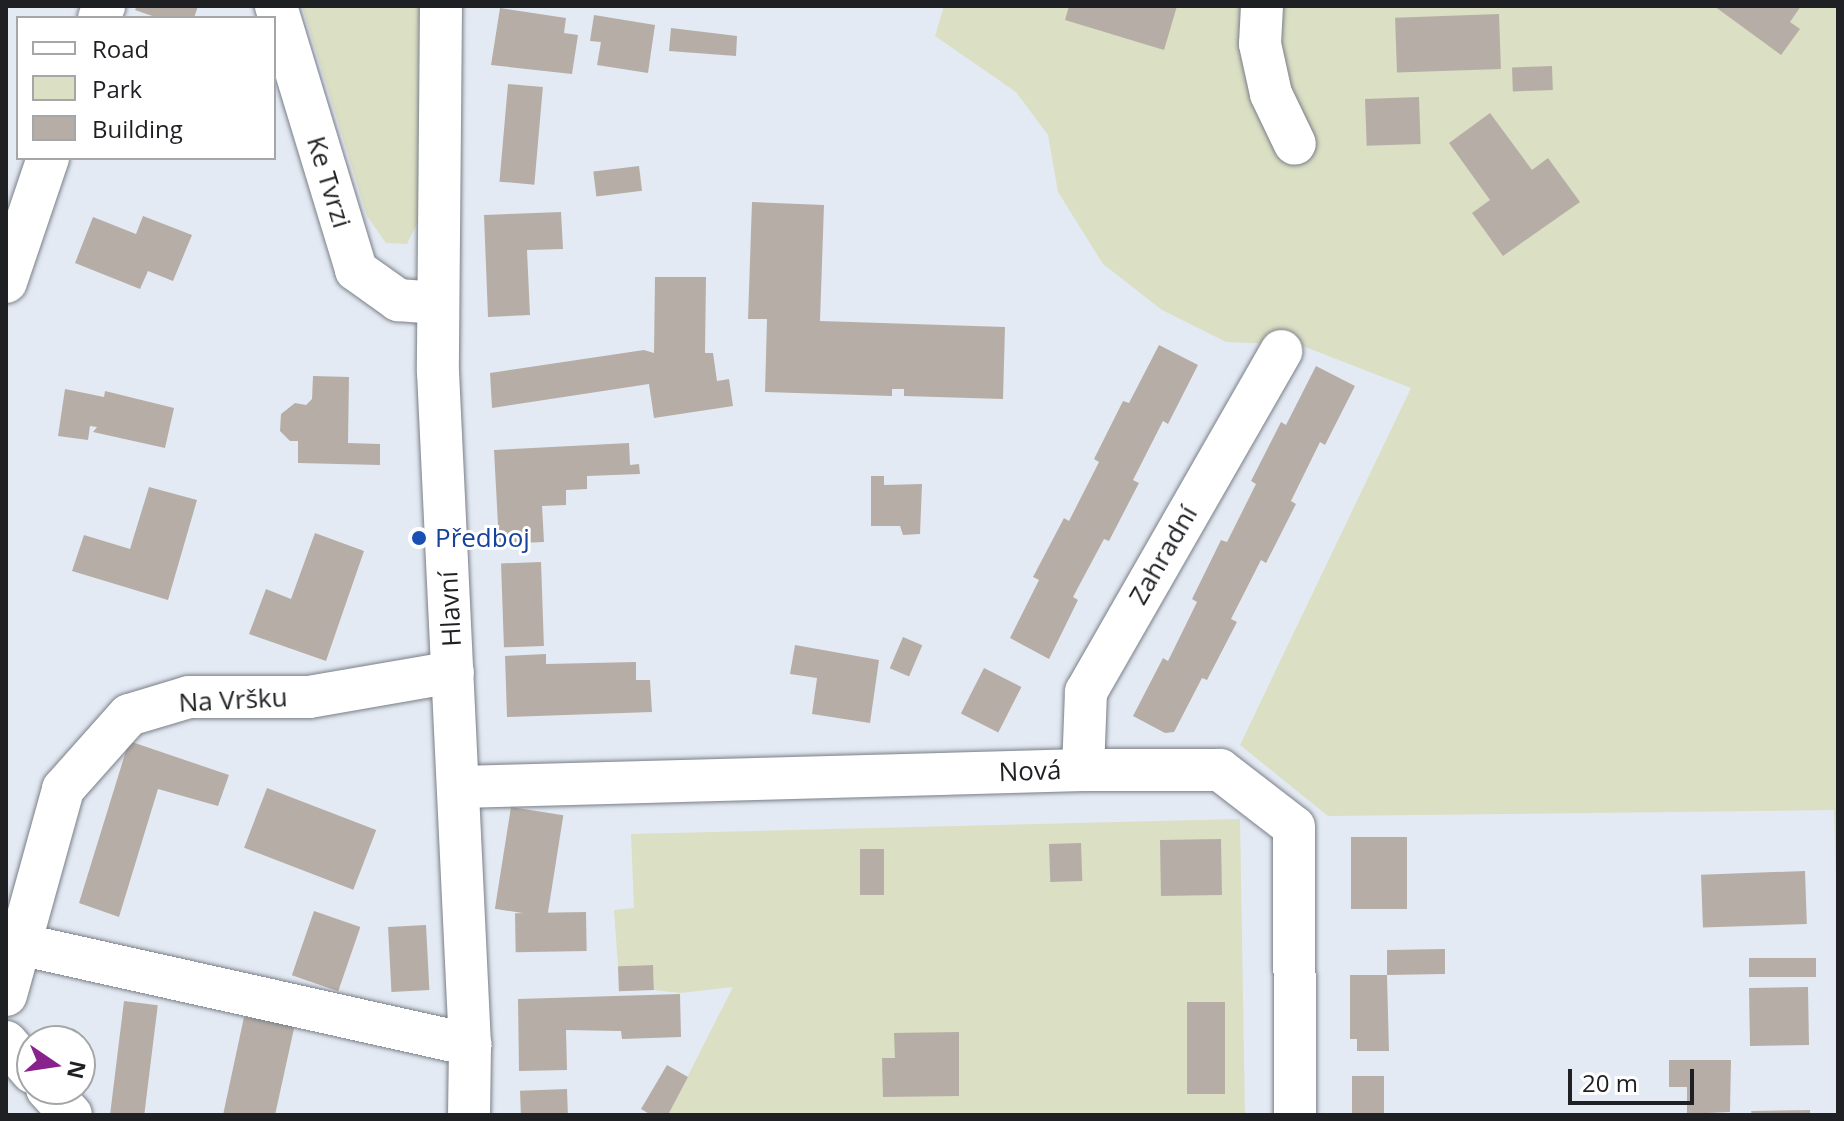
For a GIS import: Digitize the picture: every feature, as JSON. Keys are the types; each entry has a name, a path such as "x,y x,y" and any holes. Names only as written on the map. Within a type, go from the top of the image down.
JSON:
{"street":[{"name":"Ke Tvrzi","path":"276,6 356,270 398,300 438,303"},
{"name":"Hlavní","path":"441,6 438,303 470,1045 469,1115"},
{"path":"1262,6 1260,44 1271,94 1295,144"},
{"path":"6,282 47,160"},
{"name":"Zahradní","path":"1083,770 1086,692 1281,351"},
{"name":"Na Vršku","path":"6,995 13,943 63,789 129,715 189,697 309,697 453,672"},
{"name":"Nová","path":"460,787 1083,770 1220,770 1294,827 1295,1115"},
{"path":"13,943 470,1045"}],"green space":[{"path":"302,6 419,6 418,222 407,244 386,243 367,216"},
{"path":"944,6 1838,6 1838,942 1834,810 1328,816 1240,745 1411,388 1300,345 1226,342 1162,310 1103,264 1058,192 1048,135 1016,92 935,36"},
{"path":"1240,819 1245,1115 668,1115 733,987 680,993 654,990 653,965 618,966 614,910 634,908 631,834"}],"building":[{"path":"137,6 198,6 195,16 152,16 135,10"},
{"path":"1069,6 1177,6 1164,50 1065,20"},
{"path":"1714,6 1801,6 1790,22 1800,29 1781,55"},
{"path":"500,8 566,18 564,33 578,35 572,74 491,65"},
{"path":"1499,14 1501,69 1397,73 1395,18"},
{"path":"594,15 655,25 648,73 597,65 601,42 590,41"},
{"path":"671,28 737,36 736,56 669,51"},
{"path":"1552,66 1553,90 1513,91 1512,67"},
{"path":"508,84 543,87 534,185 499,182"},
{"path":"1419,97 1421,144 1367,146 1365,99"},
{"path":"1490,113 1532,170 1548,158 1580,202 1503,256 1472,213 1490,200 1449,143"},
{"path":"639,166 642,191 596,196 593,172"},
{"path":"752,202 824,205 820,321 1005,327 1003,399 904,396 904,389 892,389 892,396 765,392 767,319 748,319"},
{"path":"561,212 563,249 527,250 530,315 488,317 484,215"},
{"path":"143,216 192,235 173,281 148,271 140,289 75,263 93,217 136,234"},
{"path":"655,277 706,277 705,353 713,353 717,381 729,379 733,406 654,418 649,384 492,408 490,373 644,350 654,353"},
{"path":"1159,345 1198,365 1168,424 1163,421 1133,480 1139,483 1109,541 1104,539 1073,597 1078,600 1049,659 1010,638 1039,580 1033,577 1064,518 1069,521 1099,462 1094,459 1123,401 1129,403"},
{"path":"1316,366 1355,386 1325,445 1320,442 1291,501 1296,504 1266,563 1261,560 1231,619 1237,622 1207,680 1202,678 1174,732 1165,733 1133,716 1163,658 1168,661 1197,602 1192,599 1221,540 1227,542 1256,484 1251,481 1281,422 1286,425"},
{"path":"313,376 349,377 348,443 380,444 380,465 298,463 298,441 290,441 280,431 281,414 295,403 306,405 312,399"},
{"path":"65,389 104,397 105,391 174,408 165,448 93,432 97,427 90,426 88,440 58,436"},
{"path":"629,443 630,465 639,464 640,474 587,476 587,489 566,490 566,505 542,506 544,542 499,544 494,450"},
{"path":"871,476 884,476 884,485 922,484 920,534 903,535 900,526 871,526"},
{"path":"149,487 197,500 168,600 72,571 84,535 130,549"},
{"path":"315,533 364,551 326,661 249,634 266,589 291,599"},
{"path":"541,562 544,646 504,647 501,563"},
{"path":"903,637 922,645 909,677 890,668"},
{"path":"795,645 879,660 870,723 812,714 817,678 790,674"},
{"path":"546,654 546,664 636,662 636,680 650,680 652,712 507,717 505,656"},
{"path":"984,668 1021,687 998,733 961,713"},
{"path":"129,741 229,775 218,806 158,789 119,917 79,903"},
{"path":"267,788 376,830 353,890 244,848"},
{"path":"511,807 563,815 547,917 495,909"},
{"path":"1351,837 1407,837 1407,909 1351,909"},
{"path":"1221,839 1222,895 1161,896 1160,840"},
{"path":"1081,843 1082,881 1050,882 1049,844"},
{"path":"860,849 884,849 884,895 860,895"},
{"path":"1805,871 1807,924 1703,928 1701,875"},
{"path":"314,911 360,927 338,991 292,975"},
{"path":"586,912 587,951 516,952 515,913"},
{"path":"426,925 429,990 391,992 388,927"},
{"path":"1445,949 1445,974 1387,975 1387,950"},
{"path":"1749,958 1816,958 1816,977 1749,977"},
{"path":"653,965 654,990 619,991 618,966"},
{"path":"1350,975 1387,975 1389,1051 1357,1051 1357,1039 1350,1039"},
{"path":"1808,987 1809,1045 1750,1046 1749,988"},
{"path":"680,994 681,1037 622,1039 621,1031 566,1030 567,1070 519,1071 518,999"},
{"path":"124,1001 158,1005 144,1115 110,1115"},
{"path":"1187,1002 1225,1002 1225,1094 1187,1094"},
{"path":"244,1017 295,1024 275,1115 223,1115"},
{"path":"959,1032 959,1096 883,1097 882,1058 895,1058 894,1033"},
{"path":"1669,1060 1731,1060 1730,1112 1687,1114 1687,1087 1669,1087"},
{"path":"667,1065 688,1077 668,1115 651,1115 641,1109"},
{"path":"1352,1076 1384,1076 1384,1115 1352,1115"},
{"path":"567,1089 568,1115 521,1115 520,1091"},
{"path":"1810,1110 1810,1115 1752,1115 1751,1111"}],"place":[{"name":"Předboj","path":"419,538"}]}
